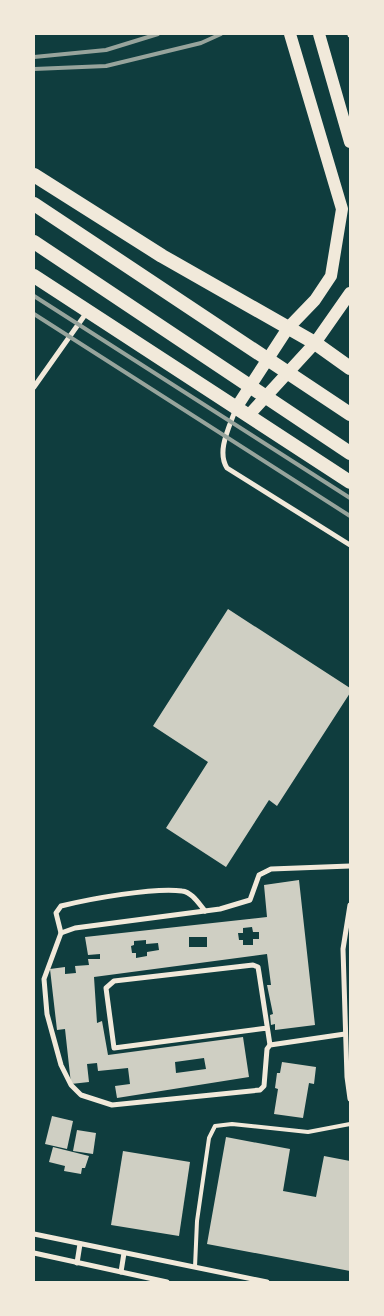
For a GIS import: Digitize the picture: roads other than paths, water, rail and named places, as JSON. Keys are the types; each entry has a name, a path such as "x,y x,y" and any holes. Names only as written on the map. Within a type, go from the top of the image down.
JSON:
{"highway":[{"path":"34,175 162,256 315,343 350,368"},
{"path":"34,204 350,414"},
{"path":"34,242 350,452"},
{"path":"34,276 350,482"}],"main road":[{"path":"236,408 288,328 315,300 331,276 342,209 290,34"},
{"path":"319,34 350,142"},
{"path":"248,416 315,343 350,293"}],"street":[{"path":"34,387 88,311"},
{"path":"236,408 222,450 223,462 227,468 350,545"},
{"path":"61,933 75,928 220,910 250,900 259,875 271,869 350,866"},
{"path":"205,911 194,897 183,891 144,892 61,906 56,913 61,933 44,979 47,1014 61,1065 71,1085 81,1095 112,1105 260,1090 264,1086 267,1049 270,1045 268,1028 258,967 253,965 114,981 106,988 114,1048 268,1028"},
{"path":"350,905 343,949 347,1007 345,1034 348,1048 350,1099"},
{"path":"270,1045 345,1034"},
{"path":"34,1234 267,1282"},
{"path":"77,1263 80,1244"},
{"path":"34,1253 167,1282"},
{"path":"121,1272 124,1253"}],"lane":[{"path":"195,1267 197,1221 209,1138 214,1126 232,1124 308,1132 350,1124"}],"railway":[{"path":"34,57 106,50 158,34"},
{"path":"34,69 106,66 201,43 221,34"},
{"path":"34,296 350,498"},
{"path":"34,314 350,516"}]}
